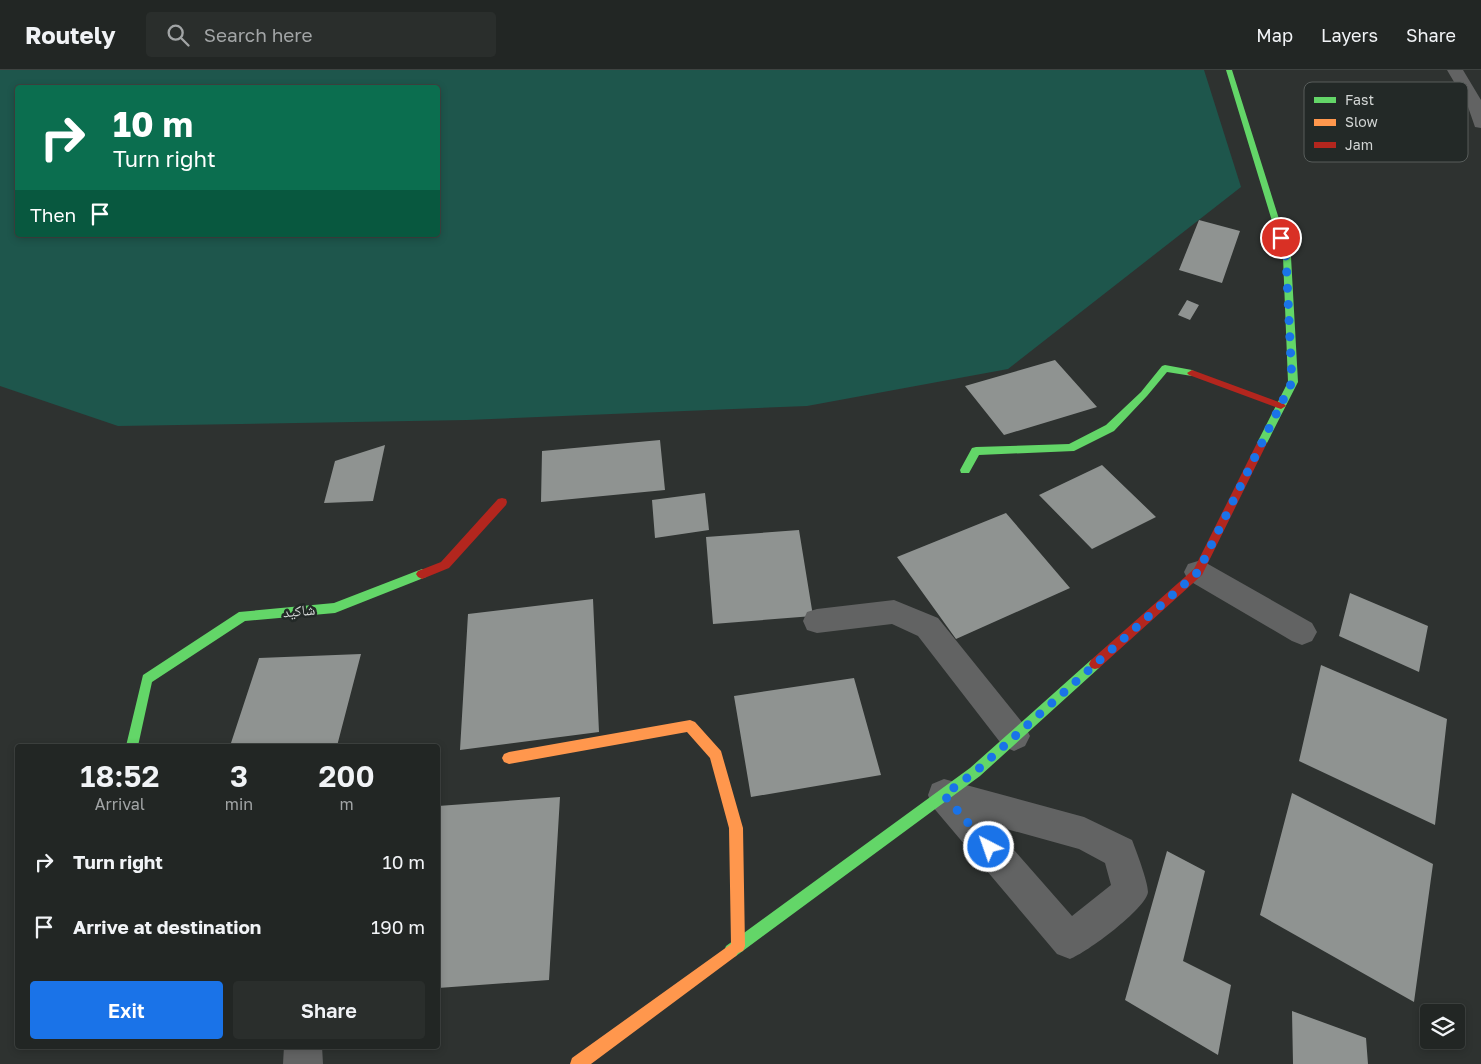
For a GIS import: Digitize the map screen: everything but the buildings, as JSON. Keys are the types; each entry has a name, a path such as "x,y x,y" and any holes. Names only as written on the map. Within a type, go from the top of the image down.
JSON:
{"street":[{"path":"578,1064 975,772 1198,572 1292,382 1286,257 1229,70"},
{"path":"1455,70 1462,82"},
{"path":"1468,92 1475,104 1481,123"},
{"path":"964,470 976,451 1070,448 1110,428 1144,394 1165,368 1201,374 1281,406"},
{"name":"شاكيد","path":"132,744 147,679 243,616 335,608 445,565 502,502"},
{"path":"1198,572 1302,632"},
{"path":"817,621 894,612 928,627 1014,736"},
{"path":"509,758 690,726 716,755 736,828 738,946"},
{"path":"944,795 1084,834 1120,852 1130,892 1070,941 944,795"},
{"path":"304,1049 304,1064"}],"green space":[{"path":"0,70 1204,70 1241,187 1008,369 807,406 467,420 118,426 0,386"}],"traffic: fast":[{"path":"1229,70 1287,257 1293,382 1262,443"},
{"path":"965,470 976,451 1070,448 1110,428 1144,394 1165,368 1192,373"},
{"path":"132,744 147,679 243,616 335,608 422,574"},
{"path":"731,951 975,772 1095,664"}],"traffic: slow":[{"path":"509,758 690,726 716,755 736,828 738,946"},
{"path":"578,1064 731,951"}],"traffic: jam":[{"path":"1192,373 1281,406"},
{"path":"1095,664 1198,572 1262,443"},
{"path":"422,574 445,565 502,502"}],"route":[{"path":"989,847 944,795 975,772 1198,572 1292,382 1286,257 1281,238"}]}
